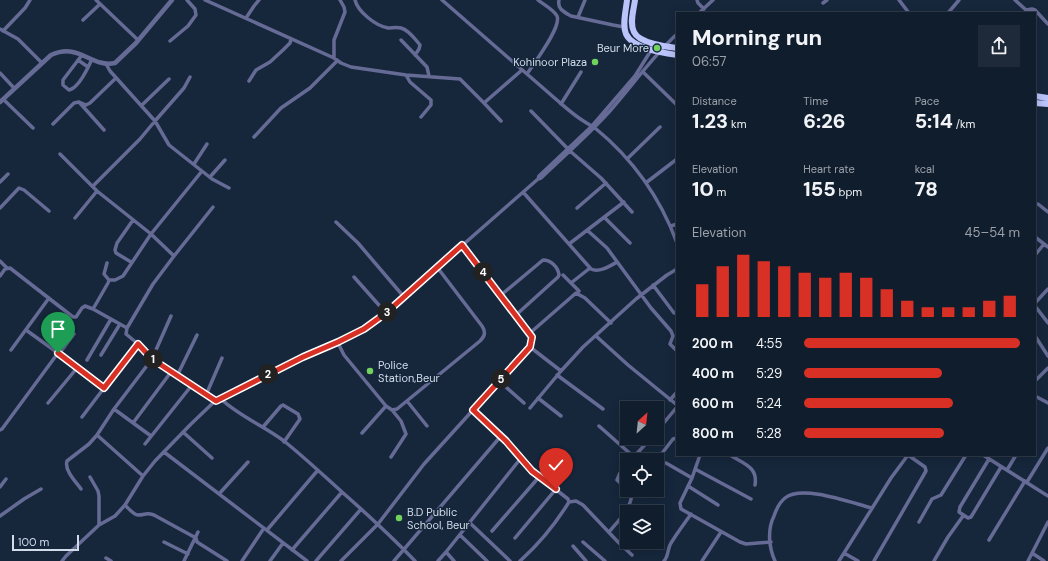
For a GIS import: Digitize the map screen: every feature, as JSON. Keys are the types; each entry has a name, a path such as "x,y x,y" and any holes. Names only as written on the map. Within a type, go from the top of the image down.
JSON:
{"highway":[{"path":"627,0 624,27 626,34 631,40 639,45 676,54"},
{"path":"635,0 632,21 634,33 655,49"},
{"path":"655,49 663,46 676,48"},
{"path":"1036,96 1048,98"},
{"path":"1036,103 1048,104"}],"street":[{"path":"30,0 25,8 1,30 18,39 42,63"},
{"path":"96,0 138,40"},
{"path":"33,128 2,100 14,88 51,55 67,50 106,64 115,63 138,40 172,0"},
{"path":"170,41 188,26 196,15 195,9 187,0"},
{"path":"205,0 291,38 351,67 406,75 460,79 501,121"},
{"path":"246,18 259,0"},
{"path":"254,137 281,108 310,88 335,59 334,40 345,12 340,0"},
{"path":"355,0 358,7 376,23 386,28 400,28 407,31 420,45 415,55"},
{"path":"442,0 561,104 593,126 628,158 647,182 671,226 676,240"},
{"path":"527,74 555,30 558,21 555,14 538,0"},
{"path":"559,0 558,5 562,10 571,16 624,27"},
{"path":"578,17 585,0"},
{"path":"697,0 704,9"},
{"path":"700,12 713,0"},
{"path":"899,0 908,12"},
{"path":"949,12 959,0"},
{"path":"1014,0 1026,10 1035,10 1048,24"},
{"path":"83,20 100,4"},
{"path":"663,46 676,35"},
{"path":"249,81 256,70 270,62 290,43 291,38"},
{"path":"401,40 426,67 429,76"},
{"path":"62,561 99,525 115,516 125,506 144,476 164,452 216,401 303,357 364,329 386,313 569,150 643,72 655,49"},
{"path":"593,126 635,76 655,49"},
{"path":"82,55 63,80 63,85 69,90 73,89 86,72 92,60"},
{"path":"78,60 88,67"},
{"path":"106,64 116,78 155,121 166,142 210,177 229,188"},
{"path":"484,103 522,70"},
{"path":"561,104 581,72"},
{"path":"643,72 676,104"},
{"path":"0,73 14,88"},
{"path":"406,75 410,82 431,100 431,105 421,117"},
{"path":"93,186 140,139 184,88 190,77"},
{"path":"53,124 74,102 79,102 86,105 90,103 116,78"},
{"path":"142,105 169,79"},
{"path":"79,102 104,130"},
{"path":"531,111 569,150 606,184 632,212"},
{"path":"628,158 660,127"},
{"path":"194,164 207,144"},
{"path":"60,154 97,191 151,234 174,256"},
{"path":"210,177 225,160"},
{"path":"647,182 676,160"},
{"path":"109,280 115,280 123,276 151,234 202,171"},
{"path":"0,182 8,174"},
{"path":"578,208 606,184"},
{"path":"0,208 19,188 24,190 49,211"},
{"path":"75,218 97,191"},
{"path":"523,192 594,271 617,262"},
{"path":"569,244 624,202"},
{"path":"1038,204 1048,212"},
{"path":"213,207 153,284 127,328 126,334 152,359 216,401"},
{"path":"604,217 630,243"},
{"path":"131,262 116,253 115,250 117,243 133,220"},
{"path":"336,222 358,243 404,297"},
{"path":"671,226 676,224"},
{"path":"587,230 603,244 656,314 671,331 673,336 670,344 676,350"},
{"path":"1036,238 1048,247"},
{"path":"1036,254 1044,244"},
{"path":"341,561 378,524 424,464 530,347 532,340 530,334 462,245"},
{"path":"501,295 543,260 548,261 558,270 558,277 516,315"},
{"path":"0,261 7,268 10,268 73,317 76,316 84,307 93,309 127,328"},
{"path":"107,263 104,274 109,280"},
{"path":"392,410 407,401 480,341 485,335 482,326 437,267"},
{"path":"0,276 7,268"},
{"path":"571,283 590,268"},
{"path":"530,408 557,375 583,347 641,294 652,285 676,270"},
{"path":"563,274 579,292"},
{"path":"354,277 386,313"},
{"path":"93,309 109,280"},
{"path":"652,285 674,313"},
{"path":"1036,304 1048,289"},
{"path":"530,334 576,293 585,298 610,323"},
{"path":"11,350 49,298"},
{"path":"1036,306 1048,322"},
{"path":"81,489 66,464 67,461 89,444 97,435 152,359 171,316"},
{"path":"87,360 111,319"},
{"path":"101,355 120,324"},
{"path":"26,330 104,388"},
{"path":"0,430 2,430 58,353 74,334"},
{"path":"178,376 197,335"},
{"path":"596,336 676,405"},
{"path":"1036,338 1048,356"},
{"path":"338,342 344,355 386,406 392,410 401,421 406,434 391,457"},
{"path":"82,417 138,344"},
{"path":"530,347 561,371"},
{"path":"206,395 222,358"},
{"path":"48,403 77,368"},
{"path":"1036,380 1048,368"},
{"path":"133,423 171,372"},
{"path":"557,375 603,409"},
{"path":"499,381 524,403"},
{"path":"146,444 192,385"},
{"path":"670,400 676,393"},
{"path":"1036,397 1048,403"},
{"path":"538,398 561,416"},
{"path":"221,399 284,442 318,470 378,524 415,561"},
{"path":"407,401 428,426"},
{"path":"263,427 283,405 298,414 300,419 284,442"},
{"path":"362,433 386,406"},
{"path":"664,422 676,407"},
{"path":"114,410 151,436"},
{"path":"473,410 501,436 532,471 568,499 569,502"},
{"path":"599,426 628,453"},
{"path":"183,432 212,458"},
{"path":"97,435 144,476"},
{"path":"394,561 501,436"},
{"path":"663,452 673,439 676,438"},
{"path":"638,453 645,445"},
{"path":"989,540 1048,448"},
{"path":"164,452 307,561"},
{"path":"700,456 692,478 681,499 681,509 740,542 746,544 770,542"},
{"path":"732,456 752,469 756,478 755,485"},
{"path":"839,561 872,508 907,456"},
{"path":"874,561 912,498 926,471 926,468 909,456"},
{"path":"919,522 932,499 941,495 965,456"},
{"path":"985,456 1047,494"},
{"path":"1007,470 1015,456"},
{"path":"438,561 521,458"},
{"path":"990,459 960,508 959,512 963,516 968,518 971,517 1001,467"},
{"path":"218,494 248,462"},
{"path":"666,462 692,478"},
{"path":"695,469 751,499"},
{"path":"242,561 265,529 318,470"},
{"path":"620,473 617,480 620,482"},
{"path":"90,477 98,491 99,496 99,525"},
{"path":"492,531 539,477"},
{"path":"0,487 6,479"},
{"path":"688,486 718,505"},
{"path":"0,516 41,489"},
{"path":"515,538 556,489"},
{"path":"292,550 342,492"},
{"path":"775,561 770,542 770,530 774,516 785,498 796,493 812,494 828,496 872,508"},
{"path":"609,532 628,506 632,497"},
{"path":"520,561 530,552 569,502 576,501 583,505 632,555"},
{"path":"125,506 138,515 148,512 154,515 196,538 197,542 227,561"},
{"path":"316,561 361,509"},
{"path":"664,561 667,558 668,549 671,543 691,514"},
{"path":"934,561 948,537 963,516"},
{"path":"1028,561 1048,522"},
{"path":"470,523 510,561"},
{"path":"184,561 198,532"},
{"path":"702,561 721,532"},
{"path":"460,535 487,561"},
{"path":"164,542 188,554"},
{"path":"583,542 605,561"},
{"path":"270,561 283,543"},
{"path":"573,546 586,561"},
{"path":"446,552 454,561"},
{"path":"844,553 858,561"},
{"path":"1032,553 1044,561"},
{"path":"106,558 111,561"}],"place":[{"name":"Beur More","path":"657,48"},
{"name":"Kohinoor Plaza","path":"595,62"},
{"name":"Police Station,Beur","path":"370,371"},
{"name":"B.D Public School, Beur","path":"399,518"}],"route":[{"path":"58,353 104,388 138,344 152,359 216,401 303,357 364,329 386,313 462,245 532,337 530,347 473,410 506,441 532,471 556,489"}]}
